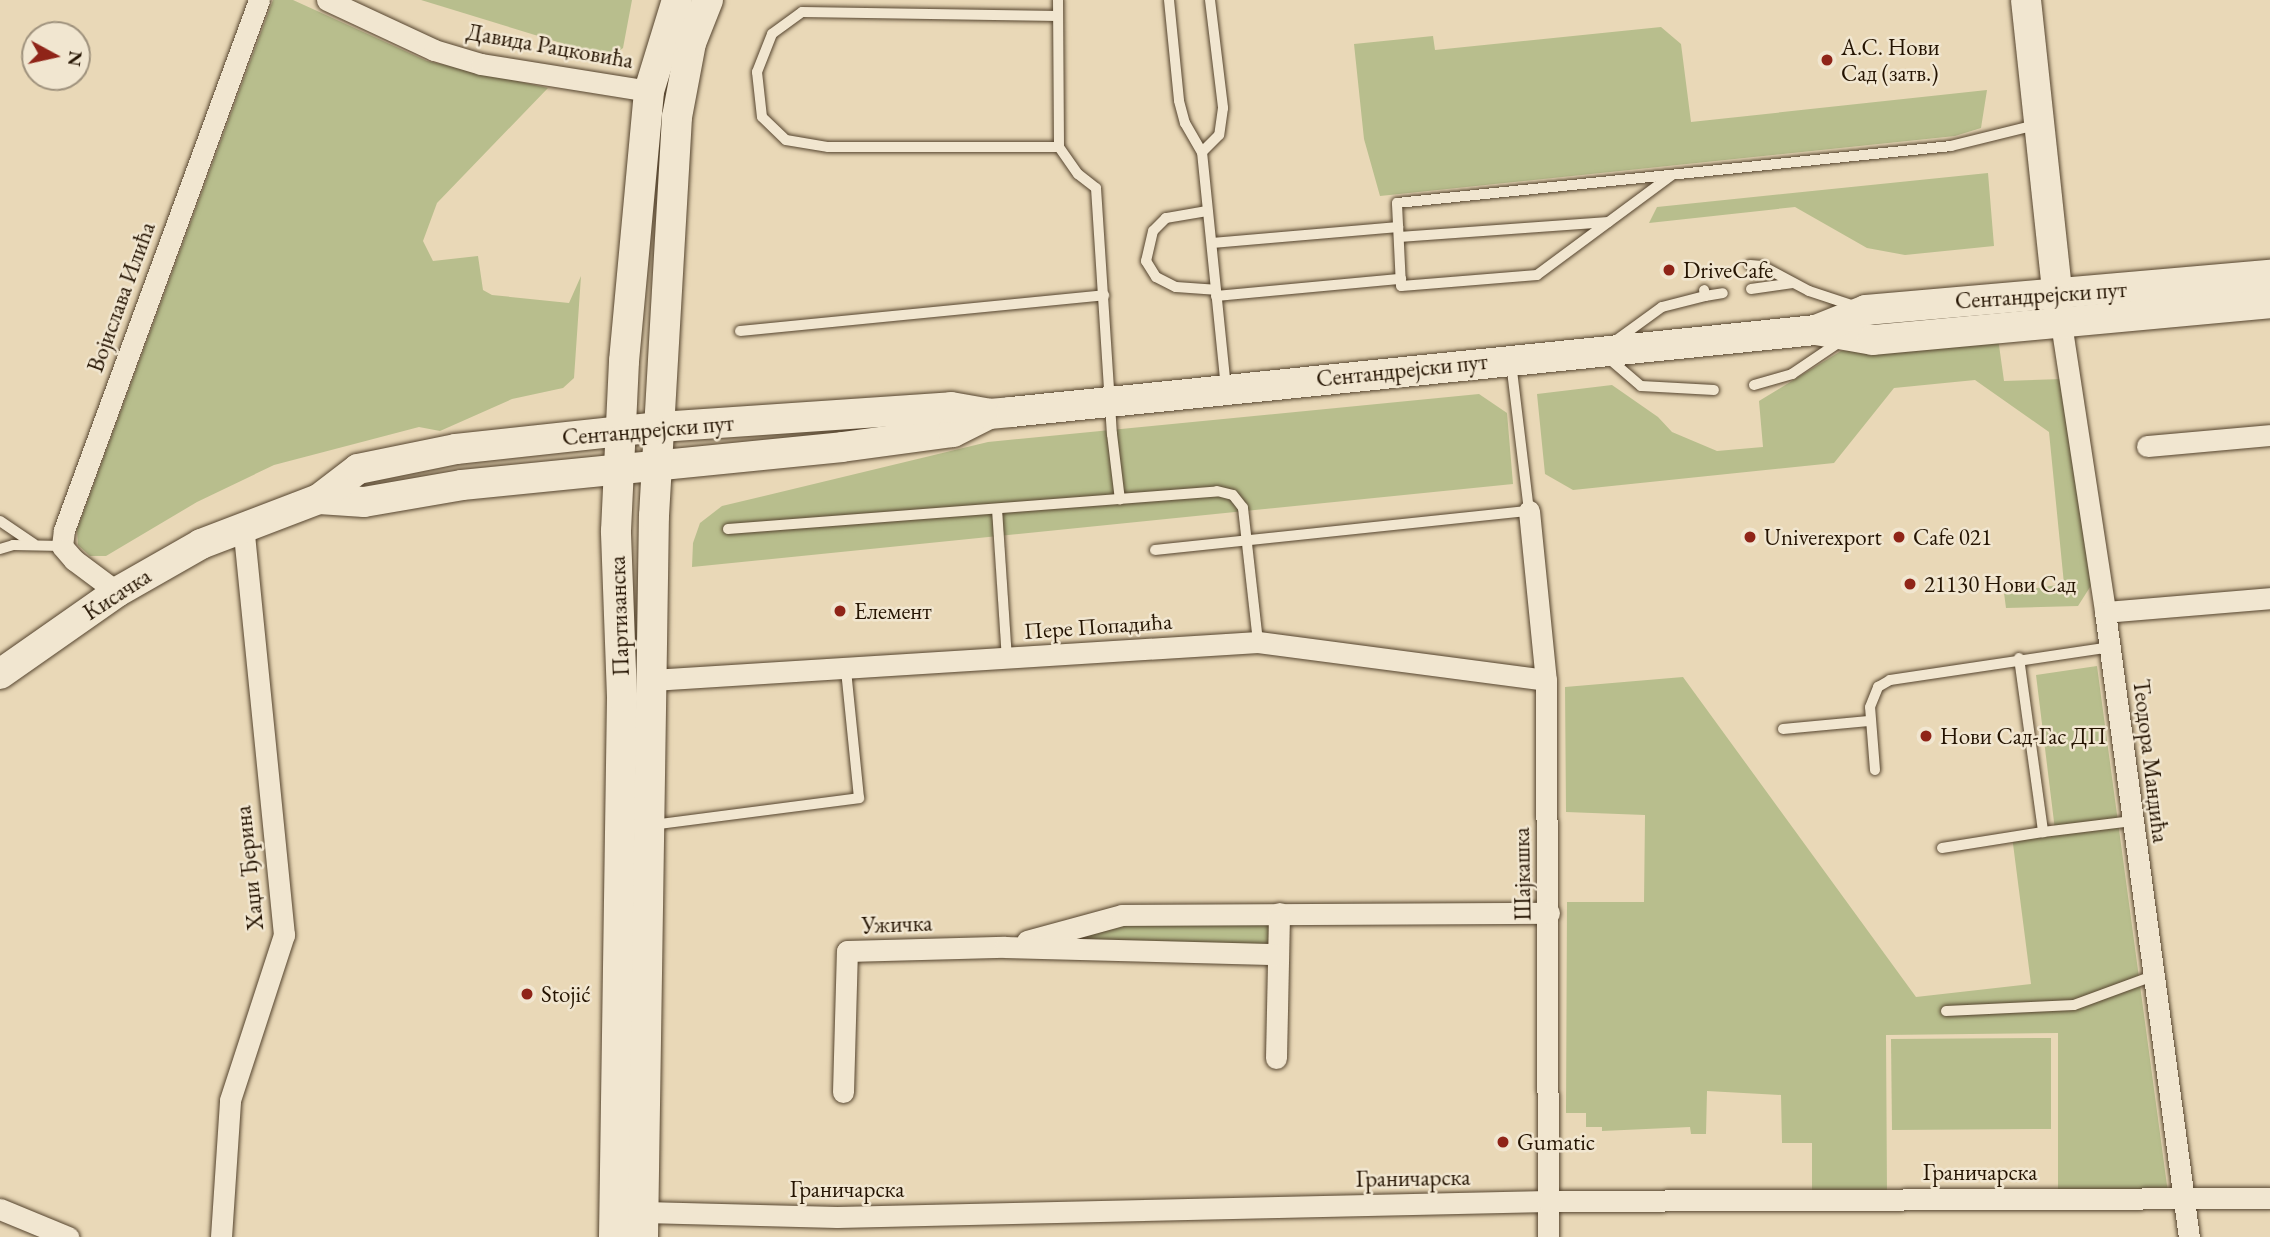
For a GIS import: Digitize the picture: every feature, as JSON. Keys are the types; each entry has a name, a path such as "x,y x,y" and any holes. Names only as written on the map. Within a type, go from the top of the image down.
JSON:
{"main road":[{"name":"Партизанска","path":"614,1237 622,697 616,531 621,431 637,198 649,92 677,0"},
{"name":"Партизанска","path":"643,1225 657,467 679,97 691,43 708,0"},
{"path":"2026,0 2057,292"},
{"name":"Сентандрејски пут","path":"243,527 318,499 358,469 456,449 621,431 951,407 989,414 1816,330 1866,310 2270,275"},
{"name":"Сентандрејски пут","path":"1816,330 1873,340 2270,303"},
{"name":"Сентандрејски пут","path":"318,499 364,502 462,485 657,467 953,432 989,414"},
{"name":"Кисачка","path":"0,674 117,592 201,544 243,527"}],"street":[{"name":"Војислава Илића","path":"62,546 68,517 259,0"},
{"name":"Давида Рацковића","path":"327,0 434,50 481,64 649,92"},
{"name":"Теодора Мандића","path":"2057,292 2110,646 2189,1237"},
{"path":"2147,446 2270,435"},
{"name":"Шајкашка","path":"1529,511 1546,680 1549,913 1548,1237"},
{"name":"Хаџи Ђерина","path":"221,1237 230,1100 284,935 243,527"},
{"path":"62,546 89,575 117,592"},
{"path":"2105,612 2270,598"},
{"name":"Пере Попадића","path":"652,680 846,670 1258,642 1546,680"},
{"path":"1276,1058 1279,913"},
{"name":"Ужичка","path":"1005,947 1122,915 1549,913"},
{"name":"Ужичка","path":"844,1092 847,951 1005,947 1279,954"},
{"name":"Граничарска","path":"643,1225 837,1217 1548,1201 2270,1198"},
{"path":"0,1209 68,1237"}],"lane":[{"path":"1058,0 1059,147 1078,173 1097,188 1110,401 1120,500"},
{"path":"1169,0 1179,101 1185,123 1202,152 1226,388"},
{"path":"1202,152 1219,135 1223,108 1210,0"},
{"path":"1058,16 802,12 772,34 757,72 762,117 786,140 828,147 1059,147"},
{"path":"1672,175 1537,275 1401,286 1397,203 1951,146 2038,124"},
{"path":"1207,211 1166,218 1153,231 1146,261 1156,277 1176,287 1216,293 1401,279"},
{"path":"1212,243 1608,222"},
{"path":"1750,265 1771,269 1793,283 1866,310"},
{"path":"1751,289 1793,283"},
{"path":"1714,390 1641,386 1601,352 1662,307 1705,293 1723,293"},
{"path":"740,331 1104,295"},
{"path":"1755,385 1792,374 1846,337"},
{"path":"1155,550 1529,511 1511,360"},
{"path":"728,529 1217,491 1233,495 1243,508 1258,642"},
{"path":"997,509 1007,658"},
{"path":"0,522 34,544"},
{"path":"0,549 34,544 62,546"},
{"path":"1875,770 1869,721 1878,687 1890,680 2110,646"},
{"path":"2019,658 2043,832"},
{"path":"651,825 859,798 846,670"},
{"path":"1783,729 1869,721"},
{"path":"1942,848 2132,821"},
{"path":"1946,1011 2074,1005 2153,976"}],"green space":[{"path":"273,0 293,0 427,61 548,88 437,203 423,241 433,261 478,256 483,290 492,295 569,303 581,276 574,378 563,388 512,399 440,431 419,427 274,465 197,502 106,556 90,556 78,545 77,530"},
{"path":"421,0 632,0 623,48 610,58"},
{"path":"1661,27 1681,44 1691,122 1987,90 1981,128 1955,136 1380,196 1364,139 1354,44 1433,36 1435,50"},
{"path":"1988,173 1994,246 1905,255 1867,248 1795,207 1649,223 1657,207"},
{"path":"1998,338 2004,381 2062,379 2092,584 2078,606 2006,608 2004,593 2064,584 2049,432 1975,380 1894,388 1834,463 1573,490 1545,474 1537,394 1612,385 1658,417 1672,432 1717,451 1763,447 1759,401 1841,351"},
{"path":"1479,394 1507,413 1513,484 692,567 693,543 700,523 722,506 988,442"},
{"path":"2097,666 2168,1193 2058,1194 2058,1033 1886,1035 1887,1194 1812,1196 1812,1143 1782,1143 1781,1095 1707,1091 1706,1134 1691,1134 1690,1127 1602,1131 1602,1127 1586,1127 1586,1113 1566,1113 1567,902 1644,902 1645,815 1566,812 1565,687 1683,677 1916,997 2031,984 2012,836 2055,830 2036,675"},
{"path":"1123,921 1272,921 1271,948 1039,943"},
{"path":"2051,1038 2051,1129 1892,1130 1891,1039"}],"place":[{"name":"А.С. Нови Сад (затв.)","path":"1827,60"},
{"name":"DriveCafe","path":"1669,270"},
{"name":"Univerexport","path":"1750,537"},
{"name":"Cafe 021","path":"1899,537"},
{"name":"21130 Нови Сад","path":"1910,584"},
{"name":"Елемент","path":"840,611"},
{"name":"Нови Сад-Гас ДП","path":"1926,736"},
{"name":"Stojić","path":"527,994"},
{"name":"Gumatic","path":"1503,1142"}]}
